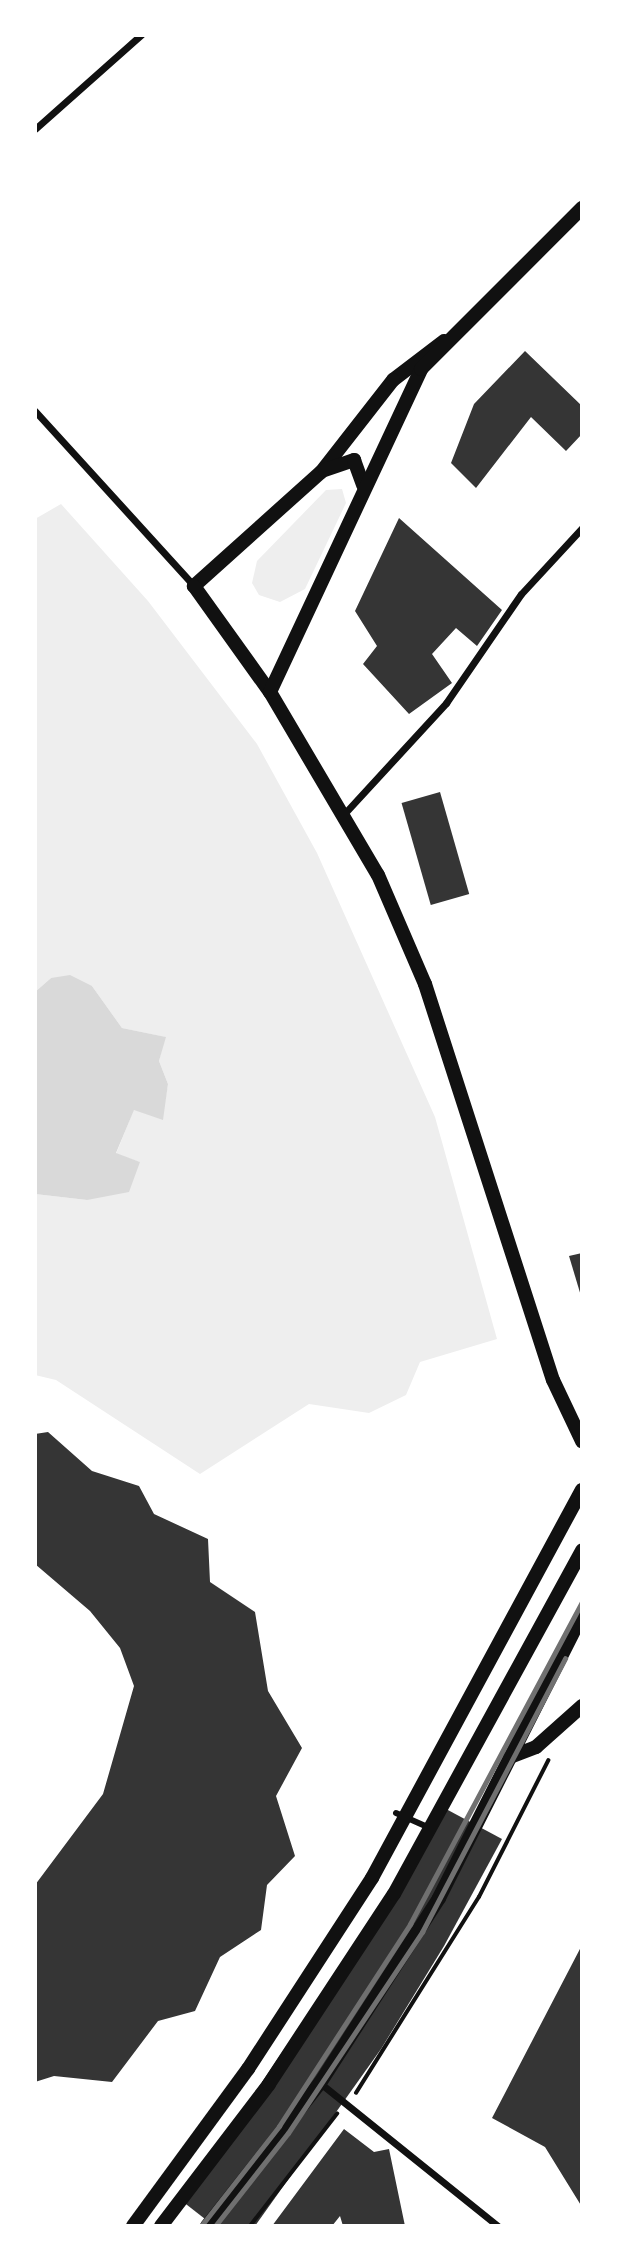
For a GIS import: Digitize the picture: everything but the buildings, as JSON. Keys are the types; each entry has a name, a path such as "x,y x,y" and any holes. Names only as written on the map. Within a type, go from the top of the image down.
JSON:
{"main road":[{"path":"582,208 444,341 393,380 321,472 194,586 270,692 344,814 425,984 553,1380 582,1441"},
{"path":"270,692 392,421 444,341"},
{"path":"321,472 354,460 363,472 363,490"},
{"path":"133,2226 248,2069 372,1878 582,1490"},
{"path":"161,2226 269,2084 387,1905 582,1550"},
{"path":"207,2226 320,2083 439,1898 582,1615"},
{"path":"510,1757 536,1747 582,1706"}],"street":[{"path":"35,129 141,35"},
{"path":"35,411 194,586"},
{"path":"344,814 446,703 516,601 582,528"},
{"path":"396,1813 434,1830"},
{"path":"320,2083 387,2131 498,2226"},
{"path":"190,2195 196,2182"}],"path":[{"path":"250,2226 349,2104 479,1897 550,1756"}],"shaded area":[{"path":"342,489 346,503 305,589 280,602 259,595 252,583 257,561 326,490"},
{"path":"61,504 148,601 257,744 317,853 435,1117 497,1339 420,1362 406,1395 369,1413 309,1404 200,1474 56,1380 35,1375 35,1194 87,1200 140,1162 116,1154 134,1109 162,1119 168,1084 159,1061 165,1037 122,1028 92,986 51,978 35,992 35,519"},
{"path":"70,975 92,986 122,1028 166,1037 159,1061 168,1084 163,1120 134,1110 116,1153 140,1162 129,1192 87,1200 35,1194 35,992 51,978"}],"railway":[{"path":"201,2226 279,2126 410,1924 582,1602"},
{"path":"215,2226 288,2133 422,1932 565,1658"}]}
